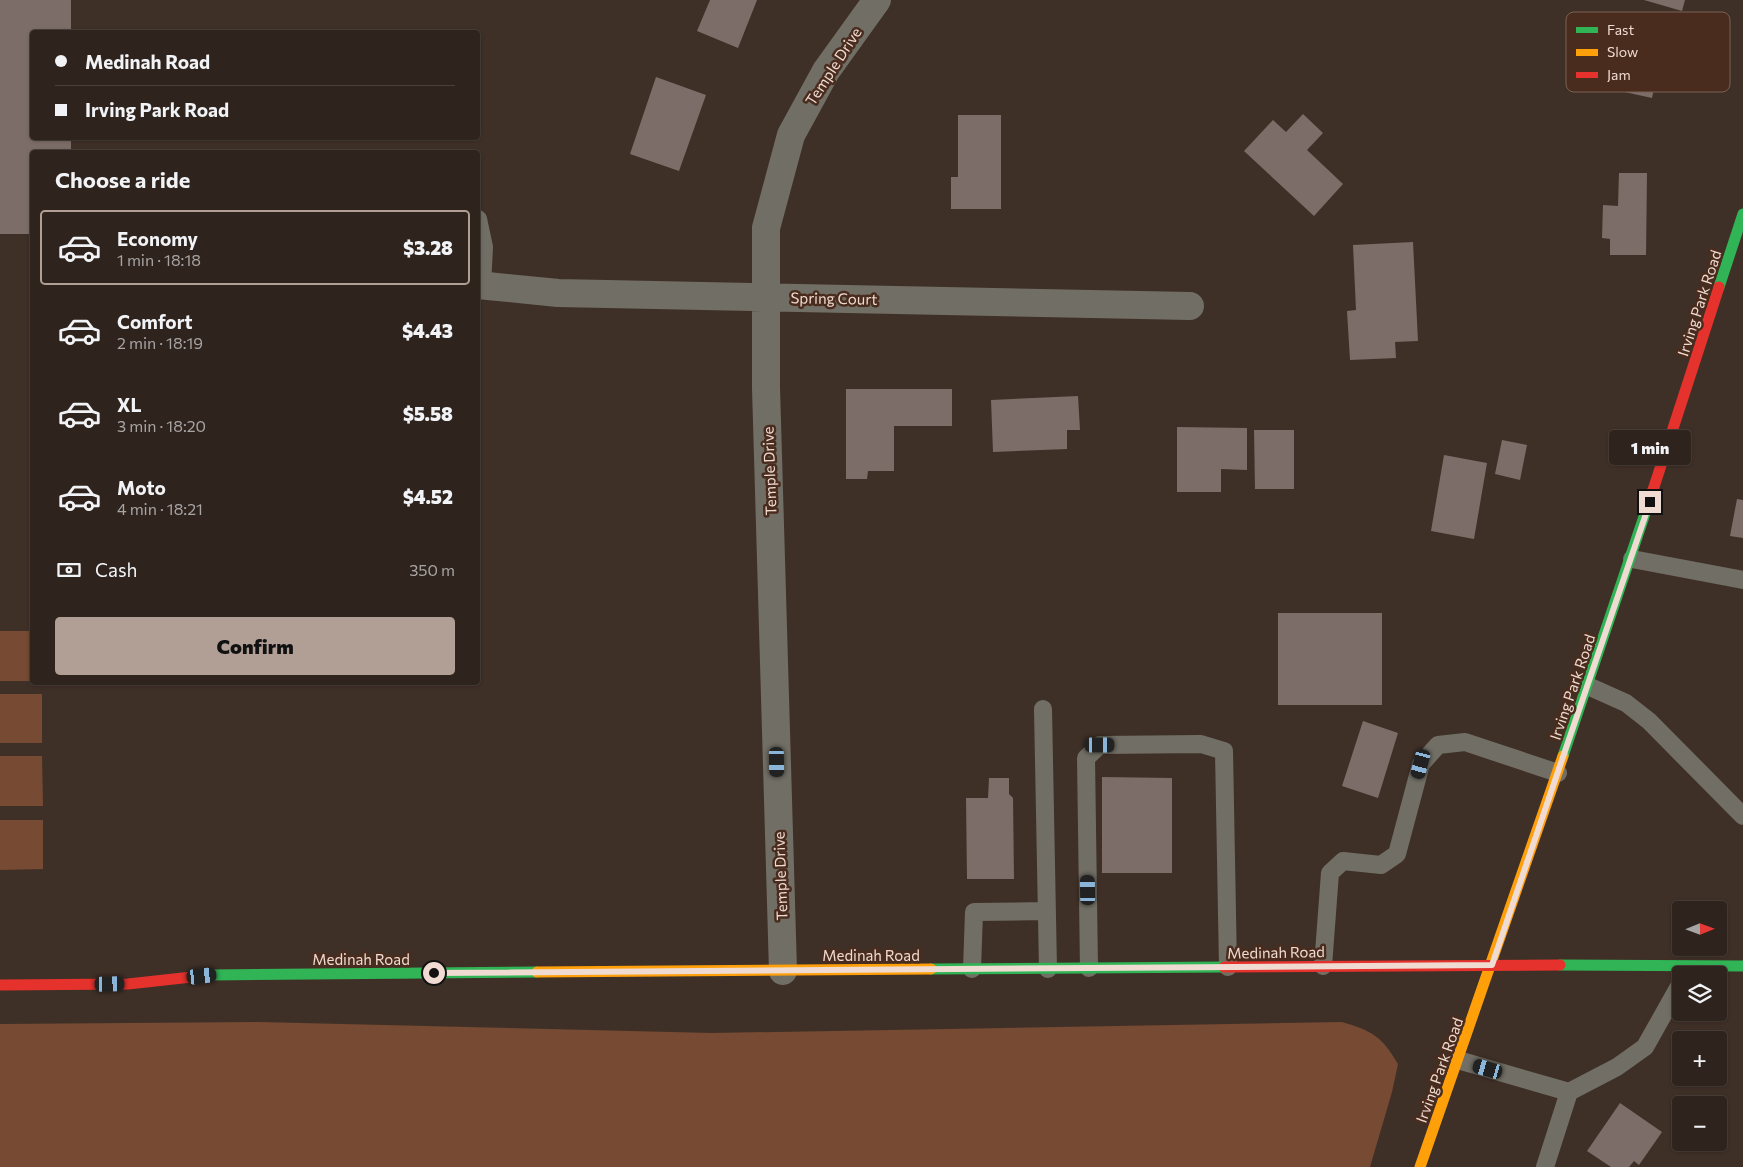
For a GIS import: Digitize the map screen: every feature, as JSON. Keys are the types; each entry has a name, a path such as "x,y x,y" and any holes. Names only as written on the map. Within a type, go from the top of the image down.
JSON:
{"main road":[{"name":"Irving Park Road","path":"1420,1167 1632,559 1743,214"},
{"name":"Medinah Road","path":"0,985 128,984 221,974 1492,965 1672,970"},
{"name":"Medinah Road","path":"1727,967 1743,966"}],"street":[{"name":"Temple Drive","path":"782,971 765,297 766,228 791,134 826,71 877,0"},
{"name":"Spring Court","path":"480,286 558,293 1190,306"}],"lane":[{"path":"480,229 484,247 480,286"},
{"path":"1632,559 1743,580"},
{"path":"1588,686 1626,703 1650,721 1743,816"},
{"path":"1043,709 1045,911 1048,969"},
{"path":"1323,966 1330,873 1344,860 1380,866 1397,854 1421,764 1438,746 1465,742 1558,773"},
{"path":"1089,968 1086,758 1100,745 1202,744 1224,752 1228,967"},
{"path":"972,969 974,912 1045,911"},
{"path":"1544,1167 1570,1092 1617,1067 1645,1047 1672,999"},
{"path":"1458,1060 1570,1092"}],"shaded area":[{"path":"0,631 30,631 30,681 0,681"},
{"path":"0,694 42,694 42,743 0,743"},
{"path":"0,756 42,756 43,806 0,806"},
{"path":"0,820 43,820 43,869 0,870"},
{"path":"259,1022 712,1033 1342,1022 1376,1036 1387,1047 1398,1064 1392,1092 1370,1167 0,1167 0,1024"}],"building":[{"path":"0,0 71,0 71,30 30,30 30,140 71,140 71,150 30,150 30,234 0,234"},
{"path":"710,0 757,0 738,48 697,31"},
{"path":"1644,0 1685,0 1682,11"},
{"path":"656,77 706,95 679,171 630,154"},
{"path":"1625,92 1653,92 1652,98"},
{"path":"1303,114 1323,133 1307,150 1343,184 1314,216 1244,151 1273,120 1286,132"},
{"path":"958,115 1001,115 1001,209 951,209 951,177 958,177"},
{"path":"1619,173 1647,173 1646,255 1610,255 1610,239 1602,238 1603,205 1618,206"},
{"path":"1413,242 1418,341 1395,342 1396,358 1350,360 1347,311 1356,310 1353,245"},
{"path":"846,389 952,389 952,426 894,426 894,471 868,471 867,479 846,479"},
{"path":"1078,396 1080,430 1067,430 1067,449 993,452 991,400"},
{"path":"1177,427 1247,428 1247,470 1221,469 1221,492 1177,492"},
{"path":"1254,430 1294,430 1294,489 1255,489"},
{"path":"1502,440 1527,445 1520,480 1495,474"},
{"path":"1444,455 1487,463 1474,539 1431,531"},
{"path":"1737,499 1743,500 1743,538 1730,536"},
{"path":"1278,613 1382,613 1382,705 1278,705"},
{"path":"1363,721 1398,733 1378,798 1342,786"},
{"path":"1102,777 1172,778 1172,873 1102,873"},
{"path":"989,778 1009,778 1009,794 1013,798 1014,879 967,879 966,798 988,798"},
{"path":"1620,1103 1662,1132 1639,1165 1634,1161 1629,1167 1611,1167 1587,1151"}],"traffic: fast":[{"path":"1719,287 1743,214"},
{"path":"1563,756 1653,490"},
{"path":"1560,965 1743,966"},
{"path":"931,969 1224,967"},
{"path":"210,975 537,972"}],"traffic: slow":[{"path":"1420,1167 1563,756"},
{"path":"537,972 931,969"}],"traffic: jam":[{"path":"1653,490 1719,287"},
{"path":"1224,967 1560,965"},
{"path":"0,985 128,984 210,975"}],"route":[{"path":"434,973 1492,965 1650,502"}]}
